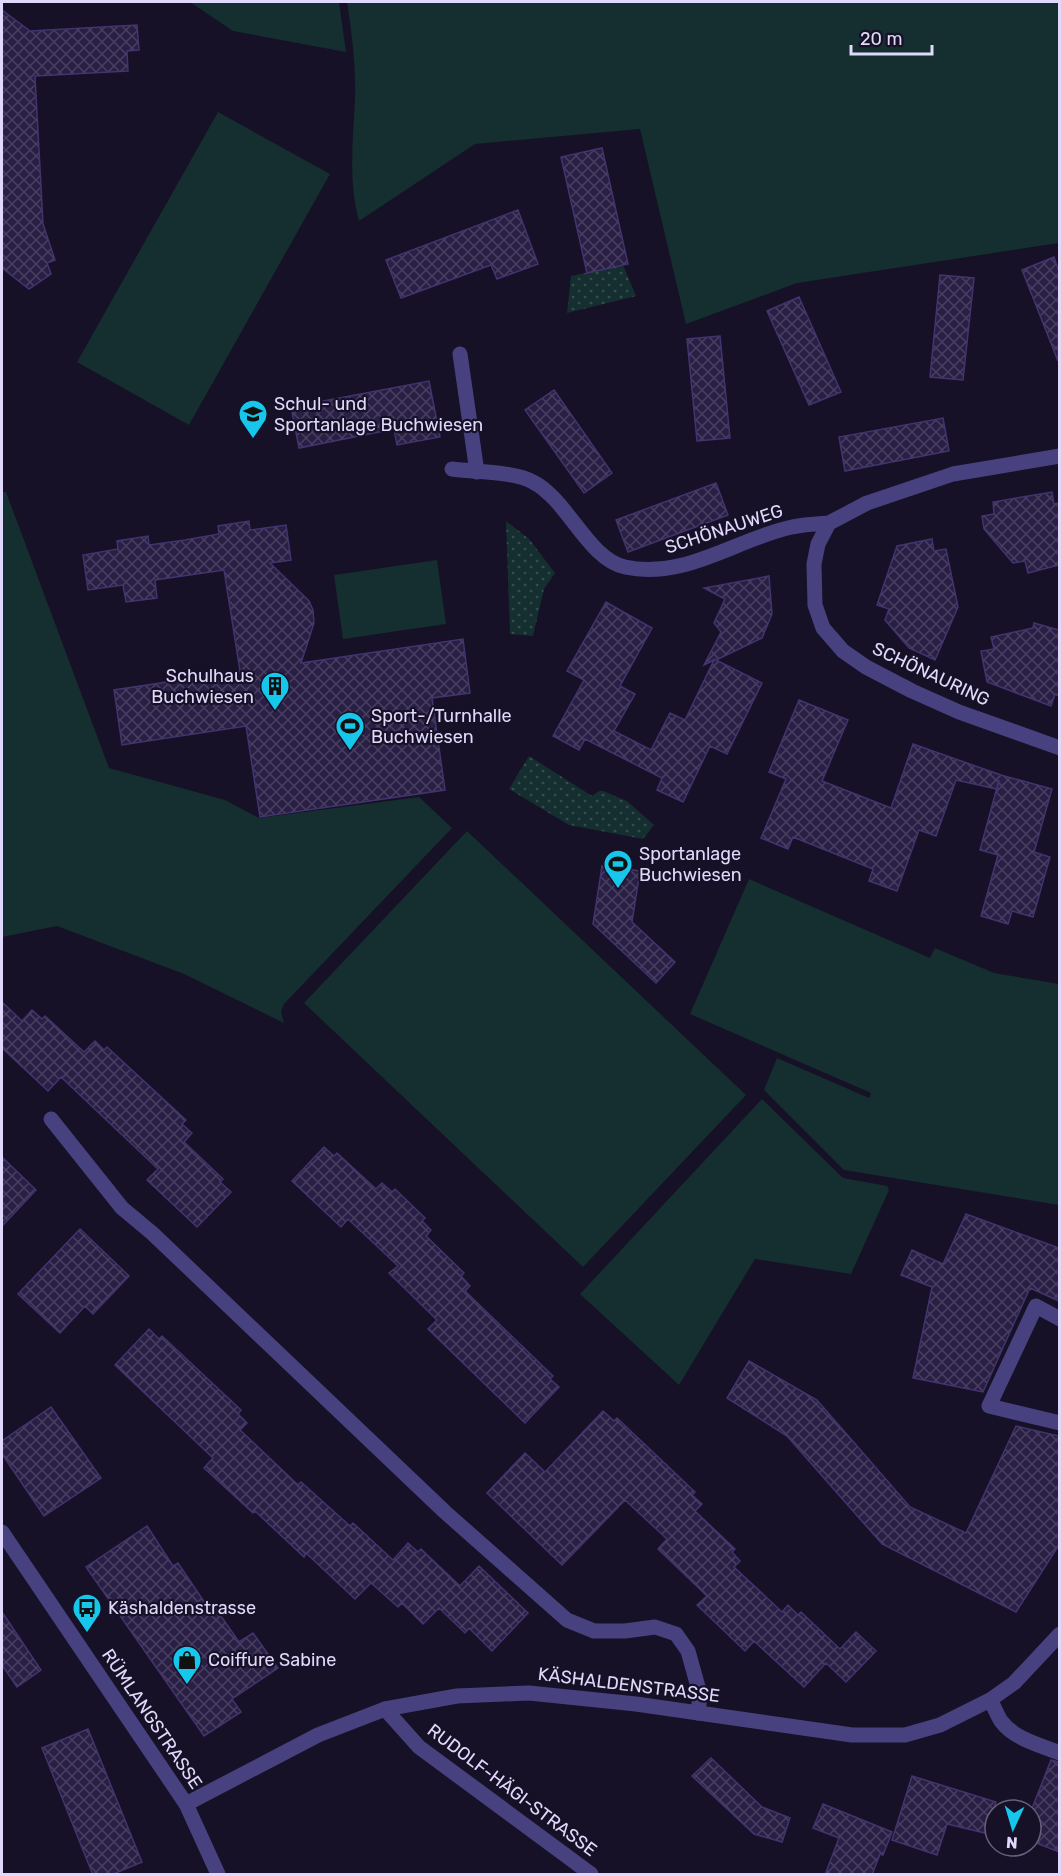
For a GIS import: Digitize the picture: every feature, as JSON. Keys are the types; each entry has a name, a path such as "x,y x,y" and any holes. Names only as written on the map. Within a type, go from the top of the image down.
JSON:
{"street":[{"path":"460,354 477,472"},
{"path":"829,524 867,503 953,474 1059,456"},
{"name":"SCHÖNAUWEG","path":"452,469 530,480 545,489 596,550 622,567 650,570 681,566 793,526 829,524"},
{"name":"SCHÖNAURING","path":"829,524 818,544 814,564 815,605 823,627 843,651 866,667 912,691 978,719 1059,748"},
{"path":"51,1119 122,1208 152,1233 446,1512 567,1620 594,1631 655,1628 676,1634 688,1651 700,1694 698,1713"},
{"path":"1059,1319 1036,1306 989,1406 1059,1423"},
{"name":"RÜMLANGSTRASSE","path":"2,1532 186,1804 212,1873"},
{"name":"KÄSHALDENSTRASSE","path":"186,1804 318,1735 385,1709 457,1696 529,1693 698,1713 852,1735 905,1735 940,1725 990,1700 1014,1683 1059,1634"},
{"path":"990,1700 1001,1720 1017,1735 1059,1753"},
{"name":"RUDOLF-HÄGI-STRASSE","path":"385,1709 419,1747 591,1875"}],"green space":[{"path":"190,2 339,2 346,52 233,31"},
{"path":"347,2 1059,2 1059,243 797,283 686,324 640,129 475,144 359,221 352,176 355,75"},
{"path":"218,112 330,174 189,425 77,362"},
{"path":"623,265 636,296 567,313 571,276"},
{"path":"2,492 6,492 109,768 225,800 259,818 419,797 452,828 284,1004 281,1012 284,1023 184,974 57,926 2,937"},
{"path":"506,521 529,539 555,573 544,589 533,636 510,634"},
{"path":"437,560 446,624 343,639 334,575"},
{"path":"529,756 592,796 603,791 627,801 654,825 643,839 569,825 509,789"},
{"path":"467,831 746,1095 583,1267 304,1003"},
{"path":"749,879 930,958 935,948 994,973 1059,984 1059,1205 844,1170 764,1090 777,1058 869,1098 871,1093 690,1014"},
{"path":"762,1099 843,1178 887,1186 889,1190 851,1274 755,1259 679,1385 580,1294"}],"building":[{"path":"2,10 30,31 137,25 139,50 127,51 128,71 35,76 43,224 55,260 47,263 51,274 29,289 2,268"},
{"path":"602,148 628,264 587,273 561,157"},
{"path":"518,210 538,264 497,279 491,265 401,298 386,260"},
{"path":"1054,257 1059,272 1058,361 1022,270"},
{"path":"940,275 974,278 963,380 930,377"},
{"path":"799,297 841,392 809,405 767,311"},
{"path":"720,336 730,438 697,441 687,339"},
{"path":"429,381 440,437 397,445 394,429 299,448 291,407"},
{"path":"554,390 612,473 584,493 525,410"},
{"path":"943,418 949,451 845,471 839,437"},
{"path":"716,483 728,515 628,552 616,520"},
{"path":"1052,492 1054,504 1059,503 1059,565 1028,573 1025,561 1013,563 984,529 982,516 994,514 993,502"},
{"name":"Schulhaus Buchwiesen","path":"249,521 250,530 286,525 291,560 270,563 309,601 313,610 314,623 301,663 463,639 470,693 432,698 445,790 260,817 246,726 122,745 114,690 240,671 224,570 155,580 157,598 126,602 123,585 88,590 83,555 118,549 117,541 148,536 149,545 185,540 219,534 218,526"},
{"path":"932,539 934,551 946,549 958,607 935,660 909,648 885,620 889,609 877,605 897,546"},
{"path":"769,576 772,614 762,638 716,660 762,683 727,754 710,746 683,802 657,790 662,778 585,739 579,750 553,736 584,680 567,671 606,602 652,628 620,686 635,694 614,731 651,750 670,713 685,720 714,660 704,665 721,632 714,623 725,599 704,588"},
{"path":"1034,623 1059,630 1059,696 1055,694 1051,706 987,682 981,651 994,649 991,637 1033,628"},
{"path":"799,700 848,720 822,781 891,808 913,744 1001,775 1052,789 1034,852 1050,857 1033,917 1012,911 1008,924 981,916 998,855 980,850 997,789 956,780 936,836 919,830 897,891 869,881 873,869 793,837 788,849 761,838 786,779 769,772"},
{"path":"602,866 640,871 632,922 675,962 656,983 593,924"},
{"path":"2,1002 22,1021 32,1010 42,1019 45,1016 84,1052 95,1041 104,1050 107,1047 186,1120 182,1124 192,1133 184,1142 223,1179 220,1182 231,1192 197,1227 147,1180 158,1169 61,1077 48,1091 2,1048"},
{"path":"324,1147 334,1156 337,1153 376,1189 382,1183 392,1192 395,1189 425,1218 422,1221 431,1230 426,1236 464,1273 461,1276 470,1286 465,1291 553,1376 550,1379 559,1387 525,1423 428,1329 437,1320 389,1273 398,1266 348,1219 341,1227 292,1181"},
{"path":"2,1157 36,1190 2,1226"},
{"path":"966,1214 1059,1248 1059,1301 1030,1288 983,1392 913,1378 932,1287 901,1275 912,1250 943,1264"},
{"path":"80,1229 129,1276 93,1314 85,1306 60,1333 18,1294"},
{"path":"149,1329 159,1339 162,1336 241,1410 238,1414 247,1423 240,1430 298,1485 301,1482 350,1526 353,1523 393,1560 408,1543 418,1552 421,1549 460,1586 479,1566 528,1613 492,1651 469,1628 465,1633 439,1608 423,1624 402,1603 398,1607 371,1583 355,1599 306,1553 304,1557 204,1468 213,1458 115,1365"},
{"path":"749,1361 817,1400 910,1507 966,1533 1016,1426 1059,1436 1059,1545 1016,1612 882,1544 787,1436 727,1398"},
{"path":"51,1407 101,1478 44,1516 2,1454 2,1441"},
{"path":"603,1411 614,1421 617,1418 695,1492 692,1495 702,1504 695,1511 735,1549 732,1552 740,1561 734,1567 782,1612 788,1605 798,1615 801,1612 840,1649 856,1632 876,1651 846,1682 826,1663 804,1687 754,1641 745,1651 697,1605 707,1596 658,1549 667,1539 625,1500 562,1565 487,1493 525,1453 545,1472"},
{"path":"147,1526 173,1566 178,1563 209,1609 214,1606 239,1642 253,1633 278,1668 232,1699 241,1712 204,1736 86,1567"},
{"path":"2,1612 41,1670 17,1687 2,1665"},
{"path":"88,1729 142,1862 111,1875 93,1875 42,1748"},
{"path":"711,1758 762,1807 790,1818 782,1842 754,1834 692,1776"},
{"path":"1051,1760 1059,1762 1059,1852 1043,1846 1043,1798 1036,1798"},
{"path":"912,1776 983,1798 983,1833 947,1824 937,1855 892,1840"},
{"path":"823,1804 892,1832 872,1875 825,1875 839,1838 813,1828"}],"place":[{"name":"Schul- und Sportanlage Buchwiesen","path":"253,440"},
{"name":"Schulhaus Buchwiesen","path":"275,712"},
{"name":"Sport-/Turnhalle Buchwiesen","path":"350,752"},
{"name":"Sportanlage Buchwiesen","path":"618,890"},
{"name":"Käshaldenstrasse","path":"87,1634"},
{"name":"Coiffure Sabine","path":"187,1686"}]}
